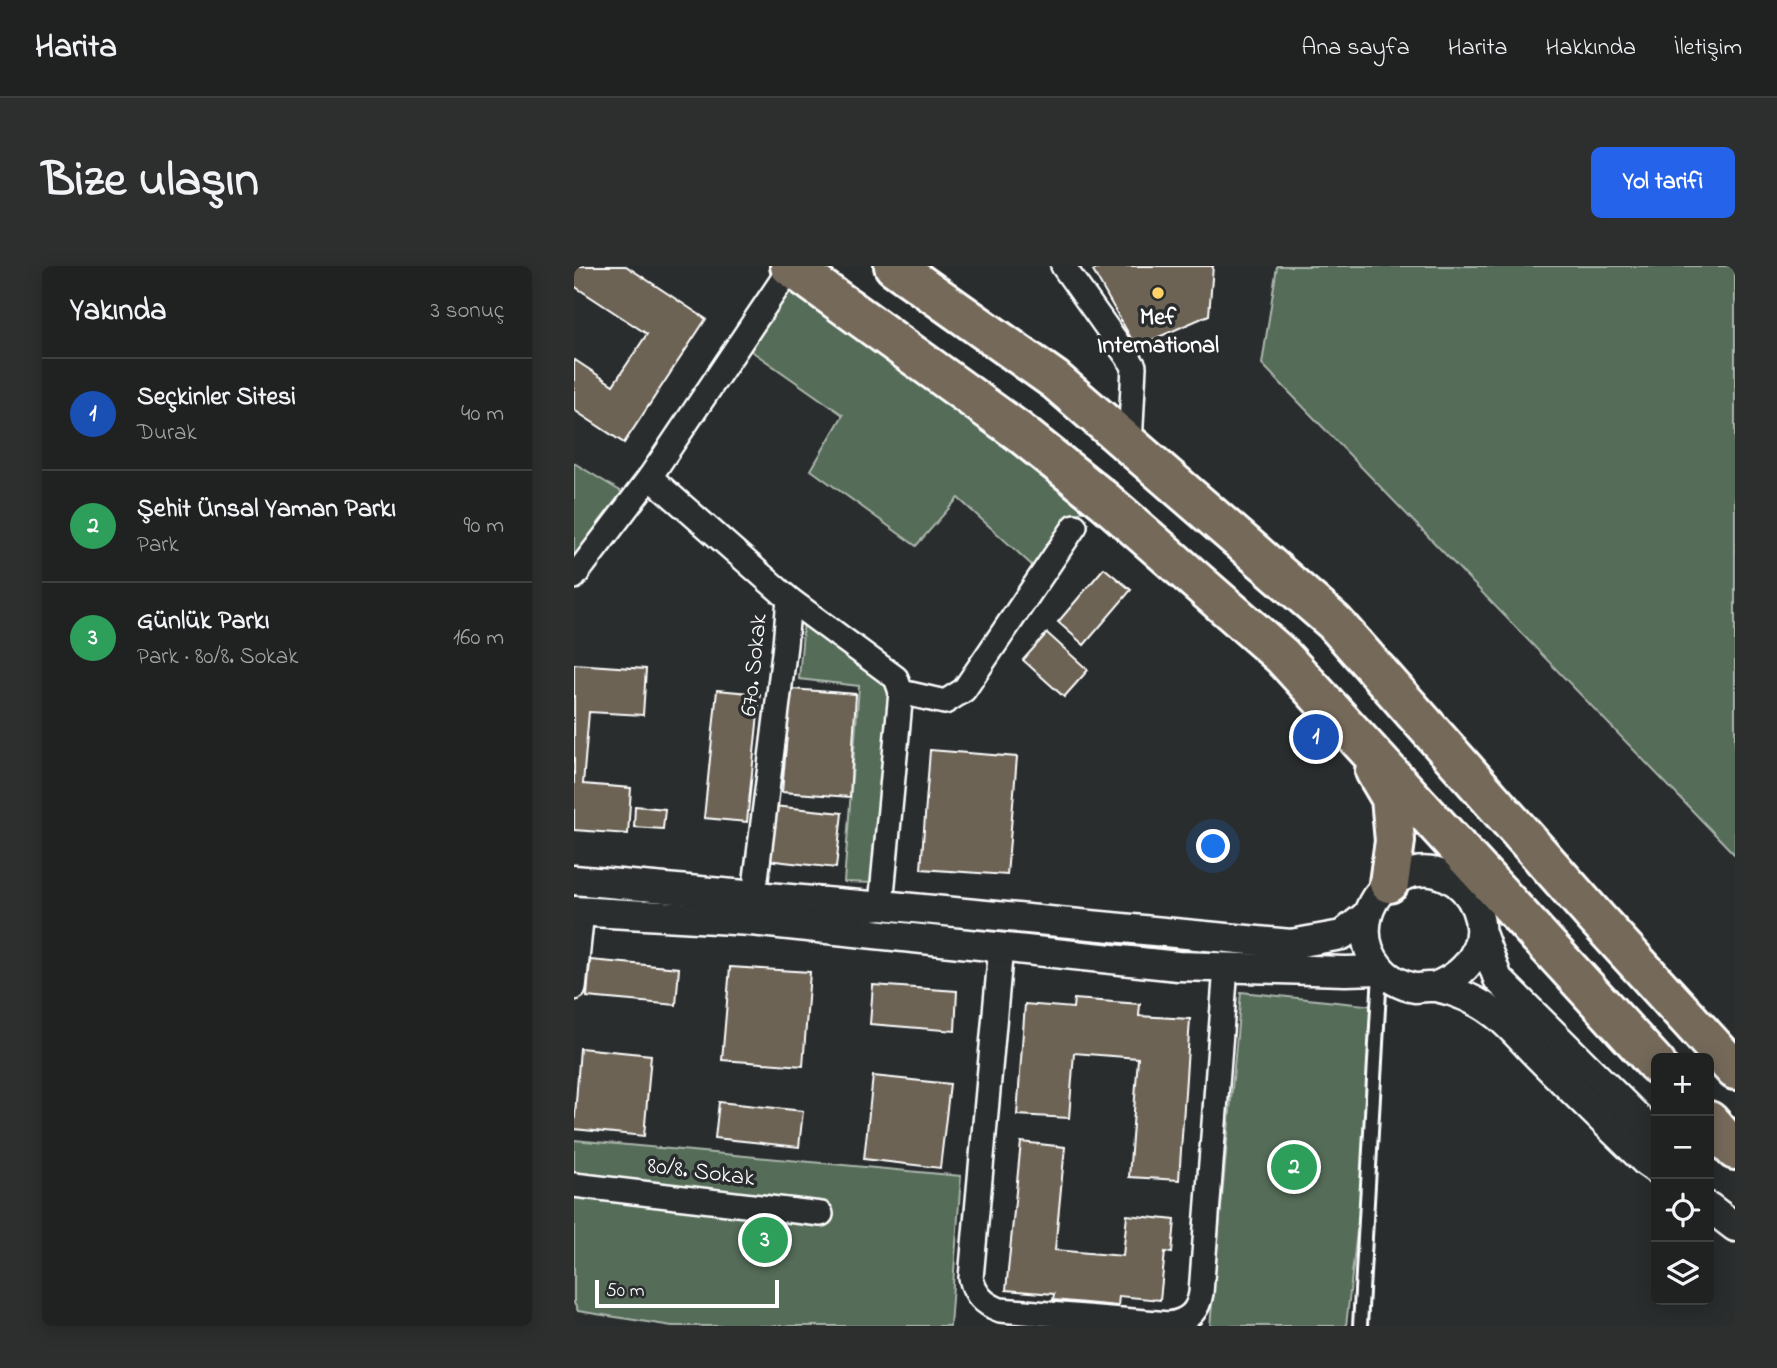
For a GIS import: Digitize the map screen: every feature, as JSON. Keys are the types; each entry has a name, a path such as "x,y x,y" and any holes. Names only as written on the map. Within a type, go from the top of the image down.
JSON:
{"highway":[{"path":"791,266 1017,431 1104,500 1282,656 1651,1059"},
{"path":"894,266 1055,380 1334,622 1597,919 1735,1070"},
{"path":"1352,733 1391,798 1395,841 1389,883"},
{"path":"1714,1127 1735,1150"}],"street":[{"path":"574,577 650,477 791,266"},
{"path":"1063,266 1134,366 1130,445"},
{"name":"670. Sokak","path":"650,477 789,598 752,909"},
{"path":"901,692 945,702 964,690 1075,526"},
{"path":"789,598 896,678 901,692 881,905"},
{"path":"1651,1131 1499,979 1481,933 1479,914 1471,897 1458,884 1442,875 1424,871 1405,874 1389,883 1375,897 1367,915 1365,934 1370,954 1381,970 1396,982 1415,988 1434,987 1459,993 1494,1013 1651,1164"},
{"path":"574,880 1002,947 1178,966 1381,970"},
{"path":"574,988 578,911 881,905 1291,944 1342,935 1367,915"},
{"path":"1434,987 1452,980 1468,967 1477,951 1481,933"},
{"path":"1002,947 971,1278 977,1294 983,1301 1000,1310 1169,1324 1186,1319 1193,1313 1199,1304 1201,1293 1229,937"},
{"name":"80/8. Sokak","path":"574,1185 821,1214"}],"lane":[{"path":"1360,1326 1381,970"}],"green space":[{"path":"1277,266 1735,266 1735,855 1262,364"},
{"path":"794,284 1089,503 1034,567 958,498 916,546 811,470 843,415 750,350"},
{"path":"574,463 622,492 574,556"},
{"path":"804,620 885,681 890,694 874,883 844,882 859,686 799,679"},
{"path":"1241,992 1383,1007 1346,1326 1210,1326"},
{"path":"574,1140 961,1176 950,1326 672,1326 578,1311 574,1303"}],"building":[{"path":"574,266 626,266 706,319 624,443 574,410 574,363 575,360 613,385 647,334 574,286"},
{"name":"Mef International","path":"1102,266 1213,266 1209,315 1136,347 1093,271"},
{"path":"1104,568 1131,590 1084,645 1058,622"},
{"path":"1047,633 1088,670 1064,697 1023,660"},
{"path":"574,664 646,669 643,715 589,712 583,784 631,788 628,834 574,830"},
{"path":"791,689 856,694 850,797 782,792"},
{"path":"717,690 760,694 747,822 704,818"},
{"path":"930,750 1017,757 1007,875 921,869"},
{"path":"635,806 665,809 663,829 634,827"},
{"path":"773,806 842,813 836,868 767,860"},
{"path":"590,960 679,968 676,1005 587,997"},
{"path":"730,967 810,972 803,1066 722,1060"},
{"path":"873,985 957,991 955,1031 870,1024"},
{"path":"1074,999 1140,1004 1139,1016 1190,1019 1179,1180 1129,1177 1138,1058 1074,1053 1069,1118 1017,1115 1025,1004 1073,1008"},
{"path":"580,1048 651,1055 644,1136 574,1129"},
{"path":"873,1076 950,1084 940,1168 864,1159"},
{"path":"719,1102 803,1111 799,1147 715,1138"},
{"path":"1021,1142 1065,1147 1055,1250 1123,1256 1127,1215 1175,1220 1172,1253 1165,1252 1160,1300 1119,1296 1118,1306 1053,1300 1054,1294 1006,1290"}],"place":[{"name":"Mef International","path":"1158,293"},
{"name":"Seçkinler Sitesi","path":"1316,737"},
{"name":"Şehit Ünsal Yaman Parkı","path":"1294,1167"},
{"name":"Günlük Parkı","path":"765,1240"}]}
